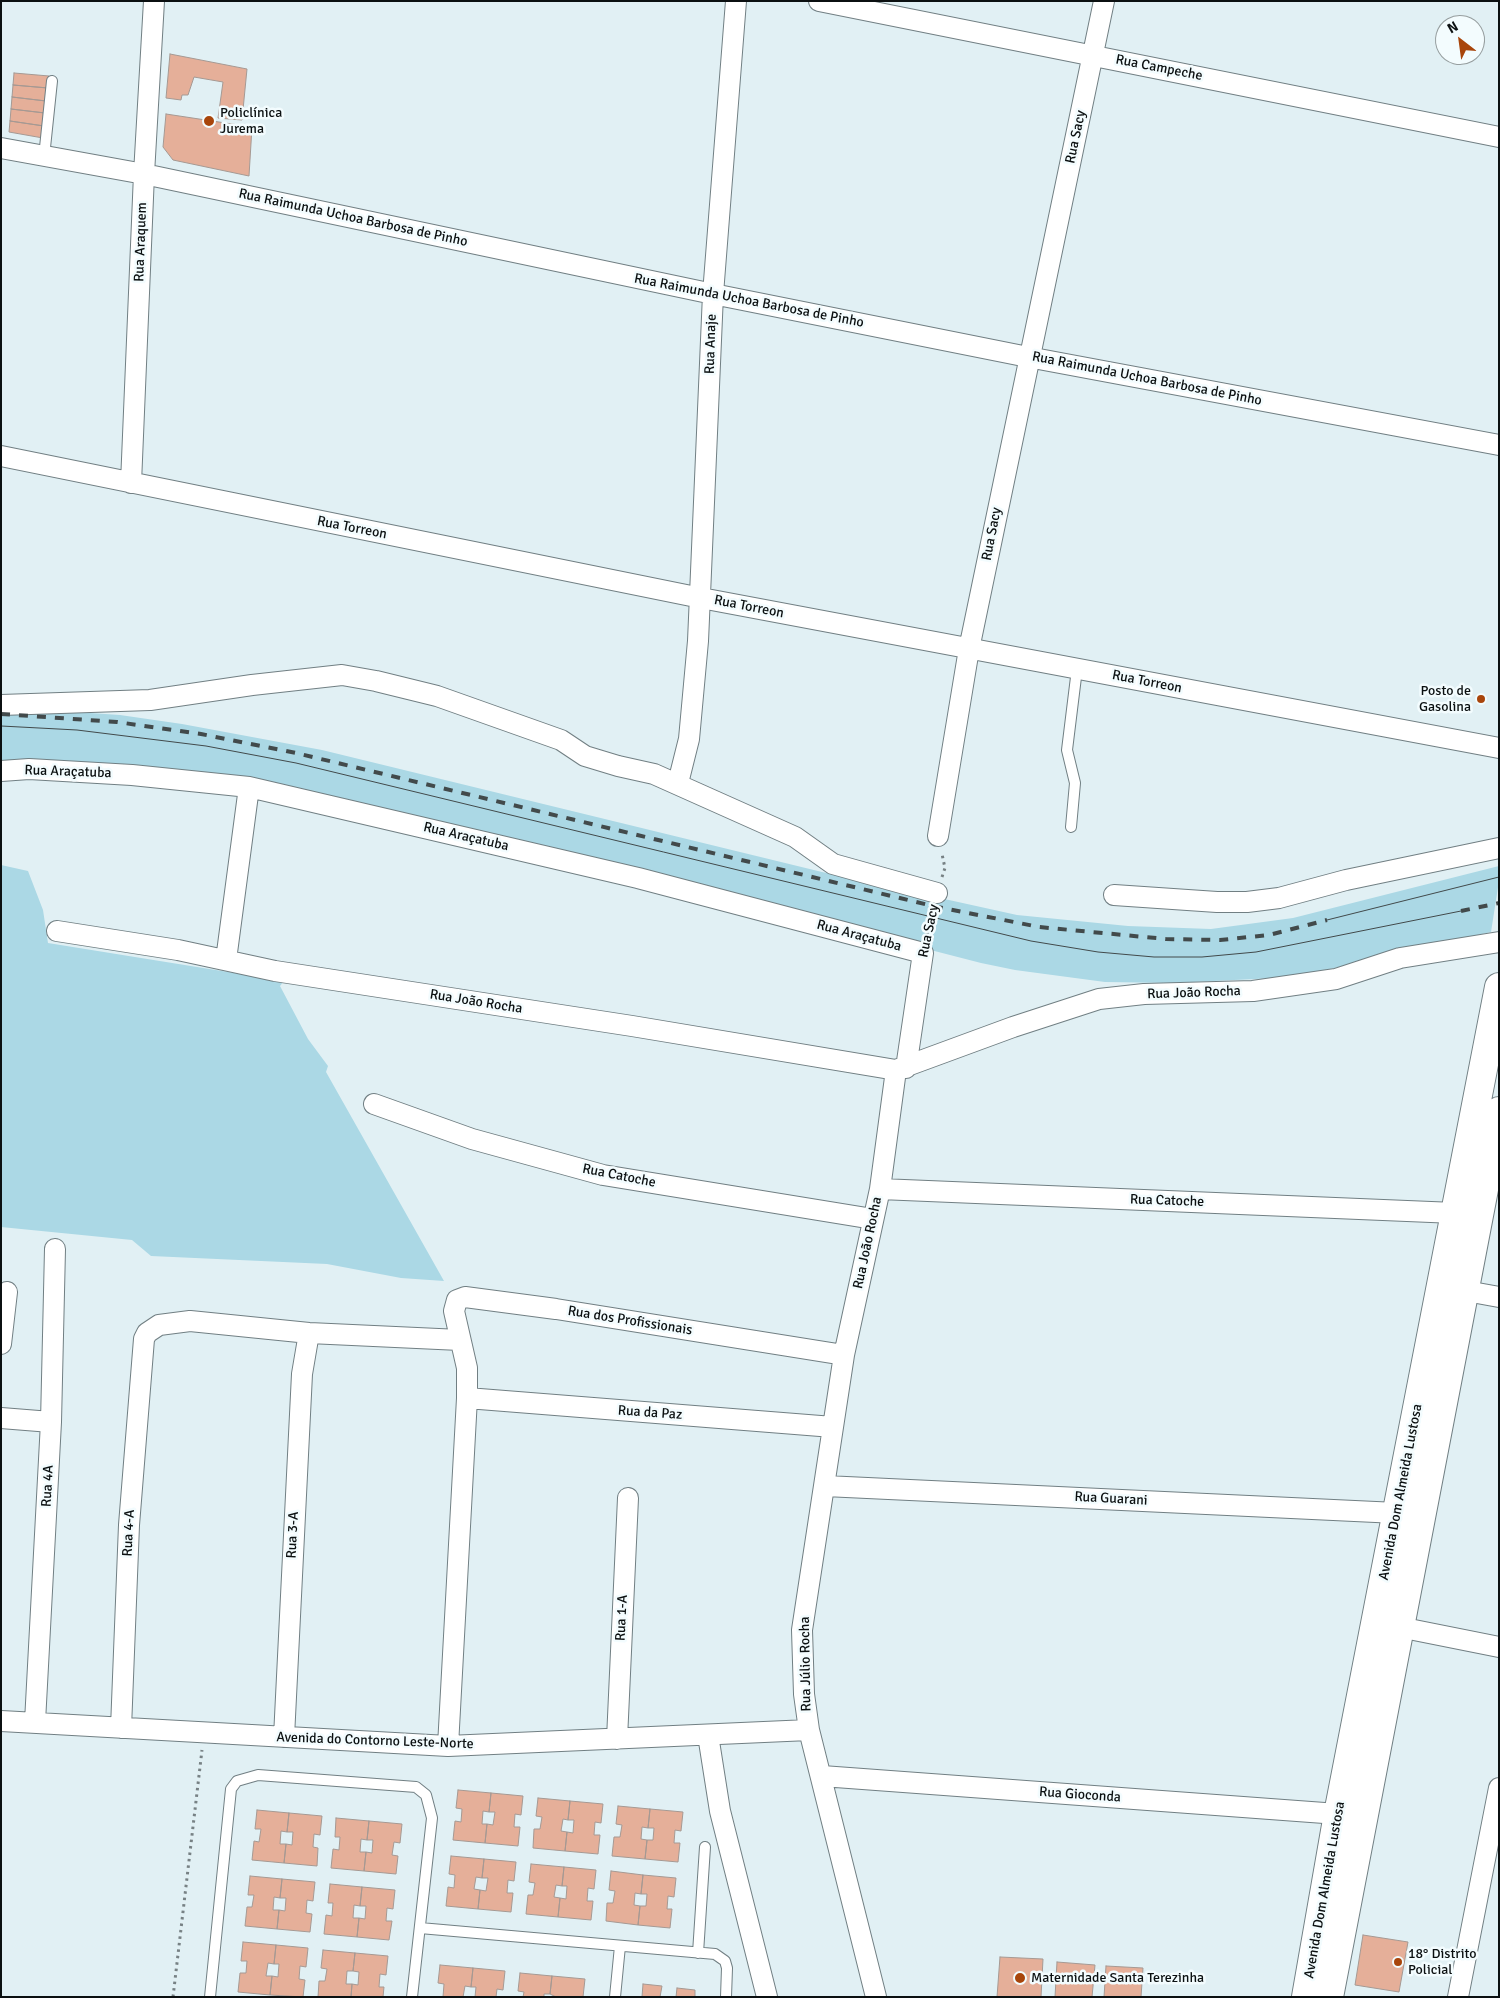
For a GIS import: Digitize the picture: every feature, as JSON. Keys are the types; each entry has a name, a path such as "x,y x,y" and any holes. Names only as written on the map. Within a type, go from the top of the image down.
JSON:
{"main road":[{"name":"Avenida Dom Almeida Lustosa","path":"1306,1997 1338,1814 1499,987"},
{"name":"Avenida Dom Almeida Lustosa","path":"1329,1997 1399,1627 1466,1291 1499,1111"}],"street":[{"name":"Rua Araquem","path":"131,483 144,174 154,1"},
{"name":"Rua Anaje","path":"678,783 689,739 701,598 713,294 736,1"},
{"name":"Rua Campeche","path":"819,1 1499,137"},
{"name":"Rua Sacy","path":"938,836 969,649 1028,357 1104,1"},
{"name":"Rua Raimunda Uchoa Barbosa de Pinho","path":"1,148 144,174 713,294 1028,357 1499,445"},
{"name":"Rua Torreon","path":"1,456 701,598 1499,748"},
{"path":"1,705 150,700 252,685 342,676 376,681 437,696 561,740 585,756 654,774 678,783 734,812 795,837 833,864 937,893"},
{"name":"Rua Araçatuba","path":"1,771 29,769 122,774 249,787 628,876 923,953"},
{"path":"226,960 249,787"},
{"path":"1114,895 1217,902 1247,902 1279,898 1346,880 1499,848"},
{"name":"Rua João Rocha","path":"57,931 226,960 275,971 901,1069 1013,1027 1100,999 1144,994 1253,991 1326,980 1400,958 1499,942"},
{"name":"Rua Sacy","path":"901,1069 923,953"},
{"name":"Rua João Rocha","path":"844,1355 880,1189 901,1069"},
{"name":"Rua Catoche","path":"374,1104 472,1139 603,1175 873,1219"},
{"name":"Rua Catoche","path":"880,1189 1455,1213"},
{"name":"Rua 4A","path":"35,1722 51,1422 55,1249"},
{"path":"1466,1291 1499,1297"},
{"path":"1,1344 7,1292"},
{"name":"Rua dos Profissionais","path":"448,1746 467,1398 467,1368 454,1311 457,1300 465,1297 556,1309 844,1355"},
{"name":"Rua 4-A","path":"121,1728 129,1525 144,1339 150,1329 159,1325 190,1321 308,1333"},
{"path":"308,1333 460,1340"},
{"name":"Rua 3-A","path":"284,1737 302,1374 308,1333"},
{"name":"Rua Júlio Rocha","path":"844,1355 826,1486 809,1571 802,1630 804,1694 809,1730 876,1997"},
{"name":"Rua da Paz","path":"467,1398 833,1427"},
{"path":"1,1418 51,1422"},
{"name":"Rua Guarani","path":"826,1486 1397,1513"},
{"name":"Rua 1-A","path":"617,1739 628,1498"},
{"path":"1399,1627 1499,1647"},
{"name":"Avenida do Contorno Leste-Norte","path":"1,1721 448,1746 708,1736 809,1730"},
{"path":"708,1736 720,1811 768,1997"},
{"name":"Rua Gioconda","path":"822,1776 1338,1814"},
{"path":"1458,1997 1499,1788"}],"lane":[{"path":"44,157 52,81"},
{"path":"1071,827 1075,783 1067,750 1077,669"},
{"path":"210,1997 231,1789 237,1781 258,1775 416,1787 426,1795 432,1818 412,1997"},
{"path":"698,1953 704,1848"},
{"path":"420,1928 715,1954 725,1961 727,1968 726,1997"},
{"path":"615,1997 620,1946"}],"path":[{"name":"Rua Sacy","path":"923,953 945,868 938,836"},
{"path":"173,1997 204,1732"}],"shaded area":[{"path":"1,707 120,715 182,724 322,750 822,872 1017,915 1128,926 1211,929 1293,918 1499,866 1499,881 1491,932 1321,971 1276,978 1172,983 1105,982 1015,970 981,963 434,822 1,763"},
{"path":"1,865 28,871 43,910 48,943 284,981 280,986 308,1039 328,1066 326,1072 444,1281 401,1278 327,1264 151,1256 132,1240 1,1227"}],"building":[{"path":"170,54 247,69 242,120 218,118 223,82 194,77 188,95 182,95 181,100 166,98"},
{"path":"14,73 49,76 48,88 13,85"},
{"path":"13,85 48,88 46,101 12,97"},
{"path":"12,97 46,101 45,113 11,109"},
{"path":"11,109 45,113 44,126 10,121"},
{"path":"166,114 252,127 249,176 173,160 163,147"},
{"path":"10,121 44,126 43,138 9,132"},
{"path":"458,1790 491,1793 489,1812 483,1811 482,1824 487,1824 485,1843 453,1840 455,1821 461,1822 462,1809 456,1808"},
{"path":"491,1793 523,1796 521,1815 515,1814 514,1827 520,1827 518,1846 485,1843 487,1824 493,1825 495,1812 489,1812"},
{"path":"538,1798 570,1801 568,1820 563,1819 561,1831 567,1832 565,1851 533,1848 534,1829 540,1829 542,1817 536,1816"},
{"path":"570,1801 603,1804 601,1823 595,1822 594,1835 600,1835 598,1854 565,1851 567,1832 573,1833 574,1820 568,1820"},
{"path":"618,1806 650,1809 648,1828 642,1827 641,1839 647,1840 645,1859 612,1856 614,1837 620,1837 622,1825 616,1824"},
{"path":"650,1809 683,1812 681,1831 675,1830 674,1843 680,1843 678,1862 645,1859 647,1840 653,1840 654,1828 648,1828"},
{"path":"257,1810 289,1813 287,1832 281,1831 280,1844 286,1844 284,1863 252,1860 254,1841 259,1842 261,1829 255,1829"},
{"path":"289,1813 322,1816 320,1835 314,1834 313,1847 318,1848 317,1866 284,1863 286,1844 292,1845 293,1832 287,1832"},
{"path":"336,1818 369,1821 367,1840 361,1839 360,1852 366,1852 364,1871 331,1868 333,1849 339,1850 340,1837 335,1837"},
{"path":"369,1821 402,1824 400,1843 394,1842 392,1855 398,1856 396,1874 364,1871 366,1852 372,1853 373,1840 367,1840"},
{"path":"451,1856 484,1859 482,1878 476,1877 474,1889 480,1890 478,1909 446,1906 448,1887 454,1888 455,1875 449,1874"},
{"path":"484,1859 516,1862 514,1881 508,1880 507,1893 513,1893 511,1912 478,1909 480,1890 486,1891 488,1878 482,1878"},
{"path":"531,1864 564,1867 562,1886 556,1885 554,1897 560,1898 558,1917 526,1914 528,1895 533,1895 535,1883 529,1882"},
{"path":"564,1867 596,1870 594,1889 588,1888 587,1901 593,1901 591,1920 558,1917 560,1898 566,1899 567,1886 562,1886"},
{"path":"611,1871 643,1875 641,1894 635,1893 634,1905 640,1906 638,1925 606,1921 607,1903 613,1903 615,1891 609,1890"},
{"path":"643,1875 676,1878 674,1897 668,1896 667,1909 672,1909 670,1928 638,1925 640,1906 646,1906 647,1894 641,1894"},
{"path":"250,1876 282,1879 280,1898 274,1897 273,1910 279,1910 277,1929 245,1926 247,1907 252,1907 254,1895 248,1895"},
{"path":"282,1879 315,1882 313,1901 307,1900 306,1913 312,1914 310,1932 277,1929 279,1910 285,1911 286,1898 280,1898"},
{"path":"330,1884 362,1887 360,1906 354,1905 353,1918 359,1918 357,1937 324,1934 326,1915 332,1916 333,1903 328,1903"},
{"path":"362,1887 395,1890 393,1909 387,1908 386,1921 392,1921 389,1940 357,1937 359,1918 365,1919 366,1906 360,1906"},
{"path":"1363,1935 1408,1942 1399,1992 1355,1985"},
{"path":"243,1942 276,1945 274,1964 268,1963 266,1976 272,1976 270,1995 238,1992 240,1973 246,1973 247,1961 241,1961"},
{"path":"276,1945 308,1948 306,1967 300,1966 299,1979 305,1980 303,1997 270,1995 272,1976 278,1977 279,1964 274,1964"},
{"path":"323,1950 355,1953 353,1971 347,1971 346,1984 352,1984 351,1997 318,1997 319,1981 325,1981 327,1969 321,1968"},
{"path":"355,1953 388,1956 386,1975 380,1974 379,1987 384,1987 383,1997 351,1997 352,1984 358,1985 359,1972 353,1971"},
{"name":"Maternidade Santa Terezinha","path":"1000,1957 1043,1959 1041,1997 997,1997"},
{"name":"Maternidade Santa Terezinha","path":"1057,1962 1095,1965 1092,1997 1055,1997"},
{"path":"440,1965 473,1968 471,1987 465,1986 463,1997 443,1997 444,1984 438,1983"},
{"name":"Maternidade Santa Terezinha","path":"1106,1966 1143,1968 1141,1997 1104,1997"},
{"path":"473,1968 505,1971 503,1990 497,1989 496,1997 475,1997 476,1987 471,1987"},
{"path":"520,1973 552,1976 550,1994 544,1994 544,1997 523,1997 524,1992 518,1991"},
{"path":"552,1976 585,1979 583,1997 556,1997 550,1994"},
{"path":"643,1984 662,1986 660,1997 642,1997"},
{"path":"677,1988 695,1990 695,1997 676,1997"}],"tram line":[{"path":"1,726 77,730 206,746 296,763 1031,941 1098,952 1154,957 1202,957 1256,952 1461,911"},
{"path":"1327,920 1499,877"}],"railway":[{"path":"1,714 117,722 201,734 296,753 933,906 1039,927 1166,939 1220,940 1269,935 1327,920"},
{"path":"1461,911 1499,903"}],"place":[{"name":"Policlínica Jurema","path":"209,121"},
{"name":"Posto de Gasolina","path":"1481,699"},
{"name":"18° Distrito Policial","path":"1398,1962"},
{"name":"Maternidade Santa Terezinha","path":"1020,1978"}]}
